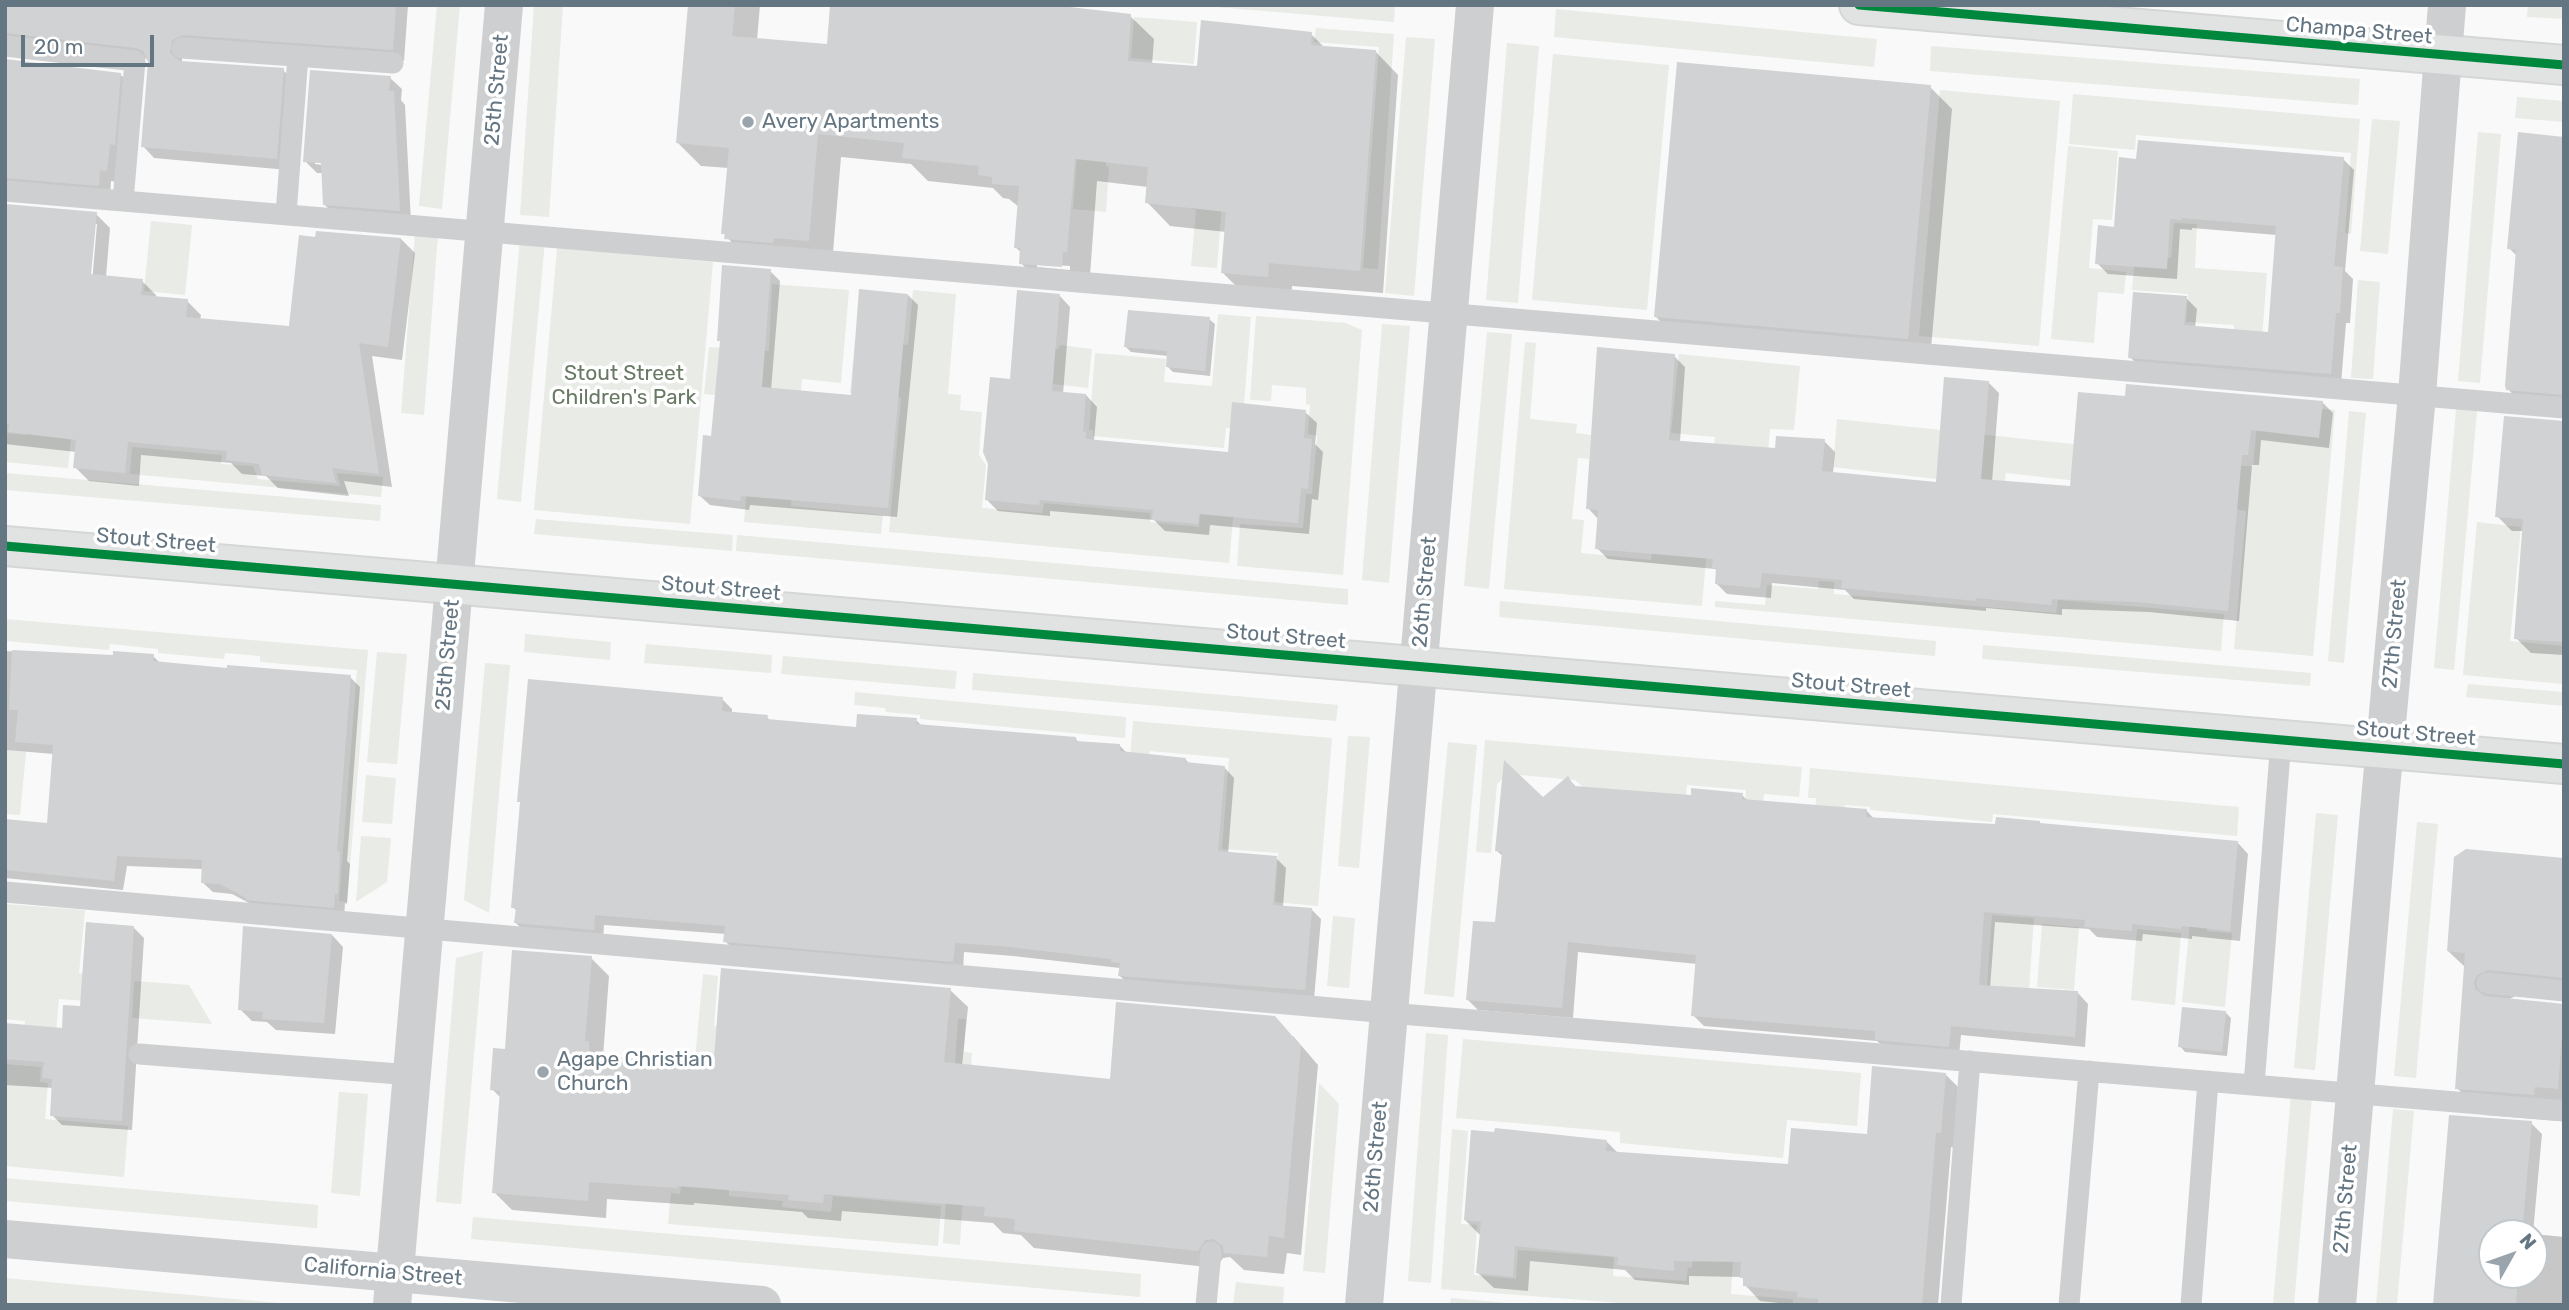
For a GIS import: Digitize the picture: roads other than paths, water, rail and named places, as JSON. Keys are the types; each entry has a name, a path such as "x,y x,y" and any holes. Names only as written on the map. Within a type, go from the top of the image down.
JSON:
{"main road":[{"name":"Champa Street","path":"1858,5 2564,65"},
{"name":"Stout Street","path":"5,546 2564,764"}],"street":[{"name":"25th Street","path":"394,1289 504,5"},
{"name":"26th Street","path":"1364,1305 1475,5"},
{"name":"27th Street","path":"2337,1305 2417,395 2447,5"},
{"name":"California Street","path":"5,1239 394,1289 762,1305"}],"lane":[{"path":"5,46 135,61 123,201"},
{"path":"182,48 393,63"},
{"path":"286,215 298,56"},
{"path":"5,191 2564,408"},
{"path":"2254,1085 2281,740"},
{"path":"5,892 1389,1013 2564,1111"},
{"path":"2487,983 2564,991"},
{"path":"139,1054 412,1075"},
{"path":"1951,1305 1970,1061"},
{"path":"2070,1305 2089,1071"},
{"path":"2191,1305 2208,1081"},
{"path":"1206,1305 1211,1252"}],"place":[{"name":"Avery Apartments","path":"748,122"},
{"name":"Agape Christian Church","path":"543,1072"}],"park label":[{"name":"Stout Street Children's Park","path":"624,386"}]}
